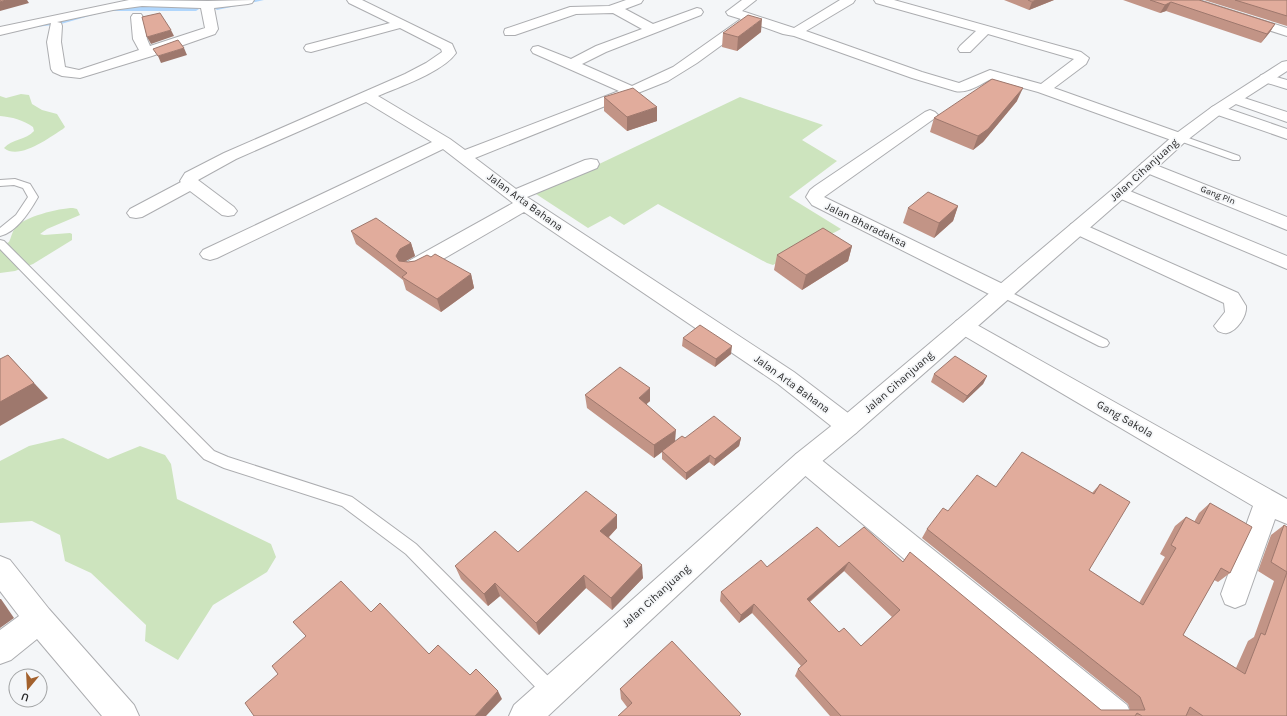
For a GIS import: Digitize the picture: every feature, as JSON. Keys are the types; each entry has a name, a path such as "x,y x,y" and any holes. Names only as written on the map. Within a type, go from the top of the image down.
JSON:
{"street":[{"path":"0,31 106,7 140,1 208,5 248,0"},
{"path":"228,211 191,184 189,180 195,174 230,156 424,70 442,60 449,53 447,46 353,0"},
{"path":"510,32 570,11 578,10 604,12 637,0"},
{"path":"750,0 732,12 788,31 796,32 916,75 960,88 988,75 998,76 1043,89 1180,138"},
{"path":"796,32 849,0"},
{"path":"880,0 1082,58 1081,61 1043,89"},
{"path":"1186,0 1287,32"},
{"path":"56,26 54,42 58,69 67,73 80,74 210,31 212,29 207,10 208,5"},
{"path":"615,9 652,29"},
{"path":"571,64 601,49 696,12"},
{"path":"137,17 140,39 147,53"},
{"path":"464,156 658,81 710,49 751,18"},
{"path":"311,48 402,24"},
{"path":"965,49 985,30"},
{"path":"538,50 632,91"},
{"name":"Jalan Cihanjuang","path":"524,716 805,461 848,426 1120,192 1180,138 1226,104 1287,64"},
{"path":"1266,78 1287,85"},
{"path":"1002,94 1016,81"},
{"name":"Jalan Arta Bahana","path":"367,96 444,142 520,200 786,378 848,426"},
{"path":"1226,104 1287,117"},
{"path":"1226,104 1287,134"},
{"name":"Jalan Bharadaksa","path":"930,115 821,190 815,197 818,201 1002,292"},
{"path":"210,254 444,142"},
{"path":"412,268 520,200 591,164"},
{"name":"Gang Pln","path":"1148,167 1287,224"},
{"path":"136,213 191,184"},
{"path":"1120,192 1287,263"},
{"path":"1078,228 1231,298 1236,304 1237,310 1225,326"},
{"name":"Gang Sakola","path":"963,326 1278,506"},
{"path":"805,461 1116,716"},
{"path":"1235,594 1278,506"},
{"path":"0,569 39,619 123,716"},
{"path":"0,649 39,619"}],"lane":[{"path":"1180,138 1236,158"},
{"path":"0,183 15,182 27,186 33,197 26,211 14,224 0,233"},
{"path":"0,243 139,386 209,455 224,462 347,501 411,549 552,692"},
{"path":"1002,292 1103,344"}],"green space":[{"path":"21,94 29,95 32,104 42,110 57,114 65,127 34,146 18,152 10,151 4,148 7,145 31,134 34,131 33,127 13,118 0,116 0,96 6,98"},
{"path":"740,97 823,125 802,140 837,161 789,197 841,229 773,265 658,204 624,225 610,216 588,228 536,194"},
{"path":"73,208 77,209 80,215 47,229 40,234 70,233 72,234 72,240 33,264 15,271 0,273 0,247 9,242 15,228 19,224 25,220 42,214"},
{"path":"63,438 108,459 140,446 165,455 171,464 177,499 271,544 276,557 267,572 213,605 178,660 145,641 146,625 91,573 65,561 60,535 32,521 0,523 0,461 29,446"}],"building":[{"path":"1150,0 1199,0 1275,24 1267,34 1171,2 1165,5"},
{"path":"1235,0 1287,0 1287,16"},
{"path":"160,13 171,30 147,37 142,17"},
{"path":"748,15 762,19 738,37 723,33"},
{"path":"178,40 184,48 158,56 153,49"},
{"path":"992,79 1023,88 988,129 978,136 934,118"},
{"path":"633,88 657,107 627,117 604,97"},
{"path":"928,192 958,206 939,223 908,208"},
{"path":"376,218 411,243 400,249 396,256 399,261 415,261 427,255 431,257 435,254 471,274 437,299 402,277 407,273 351,231"},
{"path":"823,228 852,246 806,275 777,255"},
{"path":"700,325 732,346 716,359 683,338"},
{"path":"8,355 34,383 0,402 0,359"},
{"path":"955,356 987,376 967,396 934,374"},
{"path":"620,367 650,388 639,398 676,430 654,445 585,395"},
{"path":"714,416 741,438 715,459 710,455 686,473 662,451 682,436 685,438"},
{"path":"1022,452 1094,494 1100,484 1130,502 1089,570 1143,605 1176,548 1171,545 1186,517 1199,524 1210,503 1252,527 1230,573 1221,568 1183,635 1245,674 1261,633 1265,635 1287,572 1287,716 1203,716 1190,707 1186,716 1142,716 1137,713 1135,716 841,716 798,669 807,661 754,604 741,615 721,592 761,560 767,567 817,527 839,547 864,527 903,562 910,552 1101,710 1145,710 1140,697 927,529 943,508 948,511 977,475 996,487","holes":["849,562 900,610 861,646 844,628 839,632 807,599"]},
{"path":"586,491 617,515 600,531 642,565 611,598 584,575 536,623 495,583 484,594 455,566 495,531 518,552"},
{"path":"1284,525 1287,527 1287,572 1271,562"},
{"path":"341,581 371,612 380,603 429,654 438,645 470,675 476,669 498,691 475,716 254,716 245,703 278,674 272,666 306,636 293,622"},
{"path":"672,641 741,714 739,716 618,716 632,703 620,689"}],"waterway":[{"path":"217,8 262,0"},
{"path":"113,9 196,9"},
{"path":"36,25 61,22 94,13"}]}
